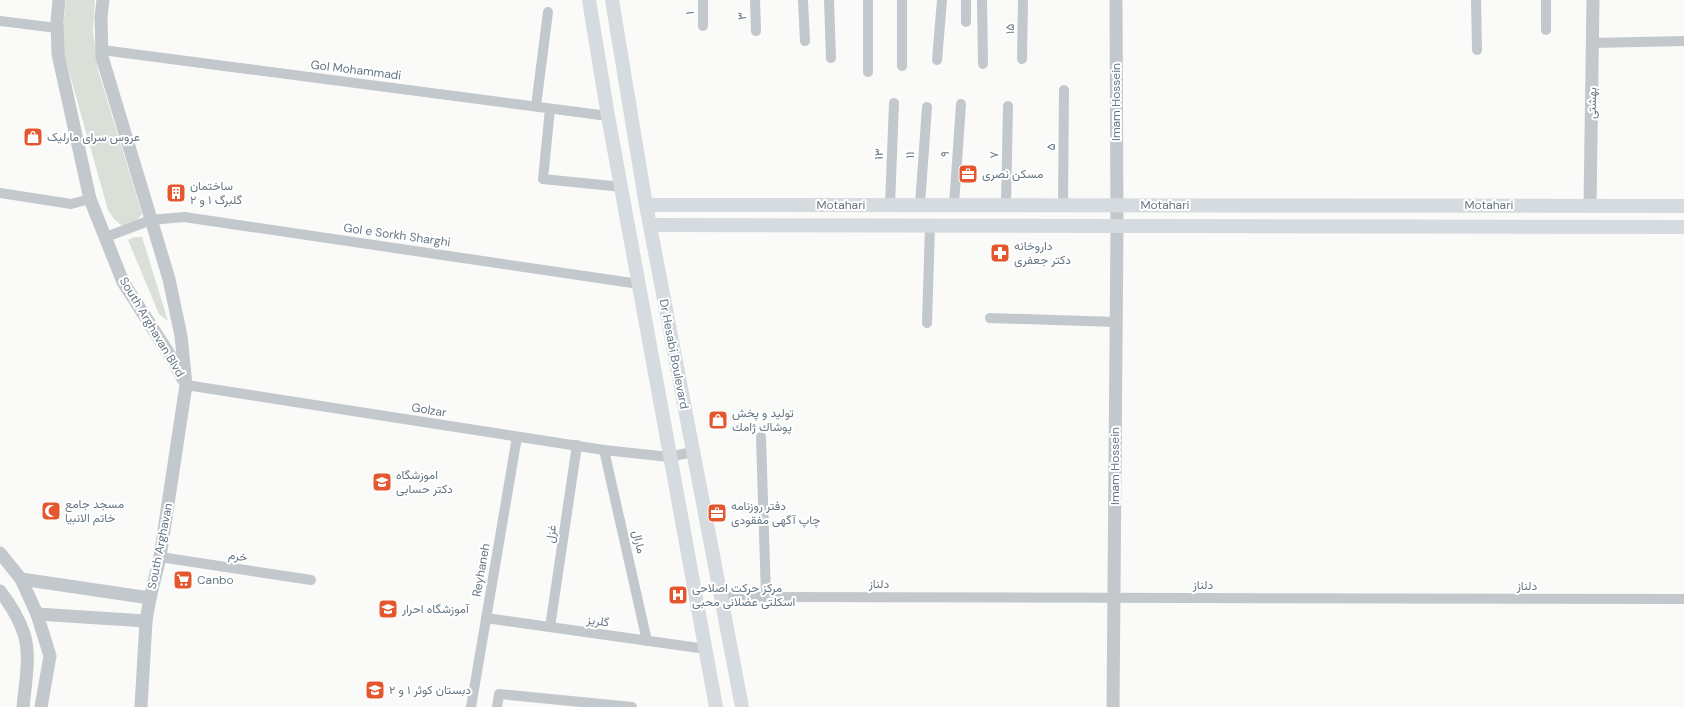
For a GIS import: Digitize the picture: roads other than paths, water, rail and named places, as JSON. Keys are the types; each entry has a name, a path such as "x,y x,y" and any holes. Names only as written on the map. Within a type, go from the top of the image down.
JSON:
{"main road":[{"name":"Dr Hesabi Boulevard","path":"589,0 608,116 622,187 669,457 716,707"},
{"name":"Dr Hesabi Boulevard","path":"612,0 646,204 692,452 722,597 742,707"},
{"name":"Motahari","path":"646,204 1684,206"},
{"path":"693,225 688,217 688,212 690,207 694,204"},
{"name":"Motahari","path":"650,225 1684,227"}],"street":[{"name":"South Arghavan Blvd","path":"59,0 57,28 58,54 90,199 123,282 171,357 186,386"},
{"name":"South Arghavan Blvd","path":"103,0 101,17 102,57 169,279 180,336 186,386"},
{"name":"۱","path":"703,0 703,26"},
{"name":"۳","path":"754,0 756,31"},
{"path":"803,0 804,40"},
{"path":"829,0 831,58"},
{"path":"868,0 868,72"},
{"path":"902,0 902,66"},
{"path":"938,60 942,0"},
{"path":"966,0 966,22"},
{"path":"982,0 984,64"},
{"name":"۱۵","path":"1022,59 1023,0"},
{"name":"Imam Hossein","path":"1113,707 1116,322 1116,0"},
{"path":"1476,0 1477,50"},
{"path":"1546,0 1546,30"},
{"name":"بهشتی","path":"1590,206 1593,0"},
{"path":"536,106 548,12"},
{"path":"0,20 57,28"},
{"path":"1592,43 1684,41"},
{"name":"Gol Mohammadi","path":"102,50 608,116"},
{"name":"۵","path":"1063,205 1064,90"},
{"name":"۱۳","path":"890,205 894,103"},
{"name":"۹","path":"954,205 961,104"},
{"name":"۷","path":"1006,205 1008,106"},
{"name":"۱۱","path":"920,205 927,107"},
{"path":"550,109 543,179 622,187"},
{"path":"0,193 71,204 90,199"},
{"name":"Gol e Sorkh Sharghi","path":"106,237 151,220 184,217 639,284"},
{"path":"927,323 930,226"},
{"path":"990,318 1116,322"},
{"name":"Golzar","path":"186,386 604,450 669,457 692,452"},
{"name":"South Arghavan","path":"141,707 146,621 160,557 186,386"},
{"name":"Reyhaneh","path":"471,707 517,437"},
{"path":"761,437 766,597"},
{"name":"غزل","path":"550,627 576,445"},
{"name":"مارال","path":"604,450 647,641"},
{"path":"0,553 21,579 37,614 50,656 41,707"},
{"name":"خرم","path":"160,557 311,580"},
{"path":"21,579 150,598"},
{"path":"0,591 12,608 25,634 27,654 23,707"},
{"name":"دلناز","path":"722,597 1684,599"},
{"path":"37,614 146,621"},
{"name":"گلریز","path":"486,618 706,649"},
{"path":"497,707 499,694 632,707"}],"place":[{"name":"عروس سرای مارلیک","path":"33,137"},
{"name":"مسکن نصری","path":"968,174"},
{"name":"ساختمان گلبرگ ۱ و ۲","path":"176,193"},
{"name":"داروخانه دکتر جعفری","path":"1000,253"},
{"name":"توليد و پخش پوشاك ژامك","path":"718,420"},
{"name":"اموزشگاه دکتر حسابی","path":"382,482"},
{"name":"مسجد جامع خاتم الانبیا","path":"51,511"},
{"name":"دفتر روزنامه چاپ آگهی مفقودی","path":"717,513"},
{"name":"Canbo","path":"183,580"},
{"name":"مرکز حرکت اصلاحی اسکلتی عضلانی محبی","path":"678,595"},
{"name":"آموزشگاه احرار","path":"388,609"},
{"name":"دبستان کوثر ۱ و ۲","path":"375,690"}]}
